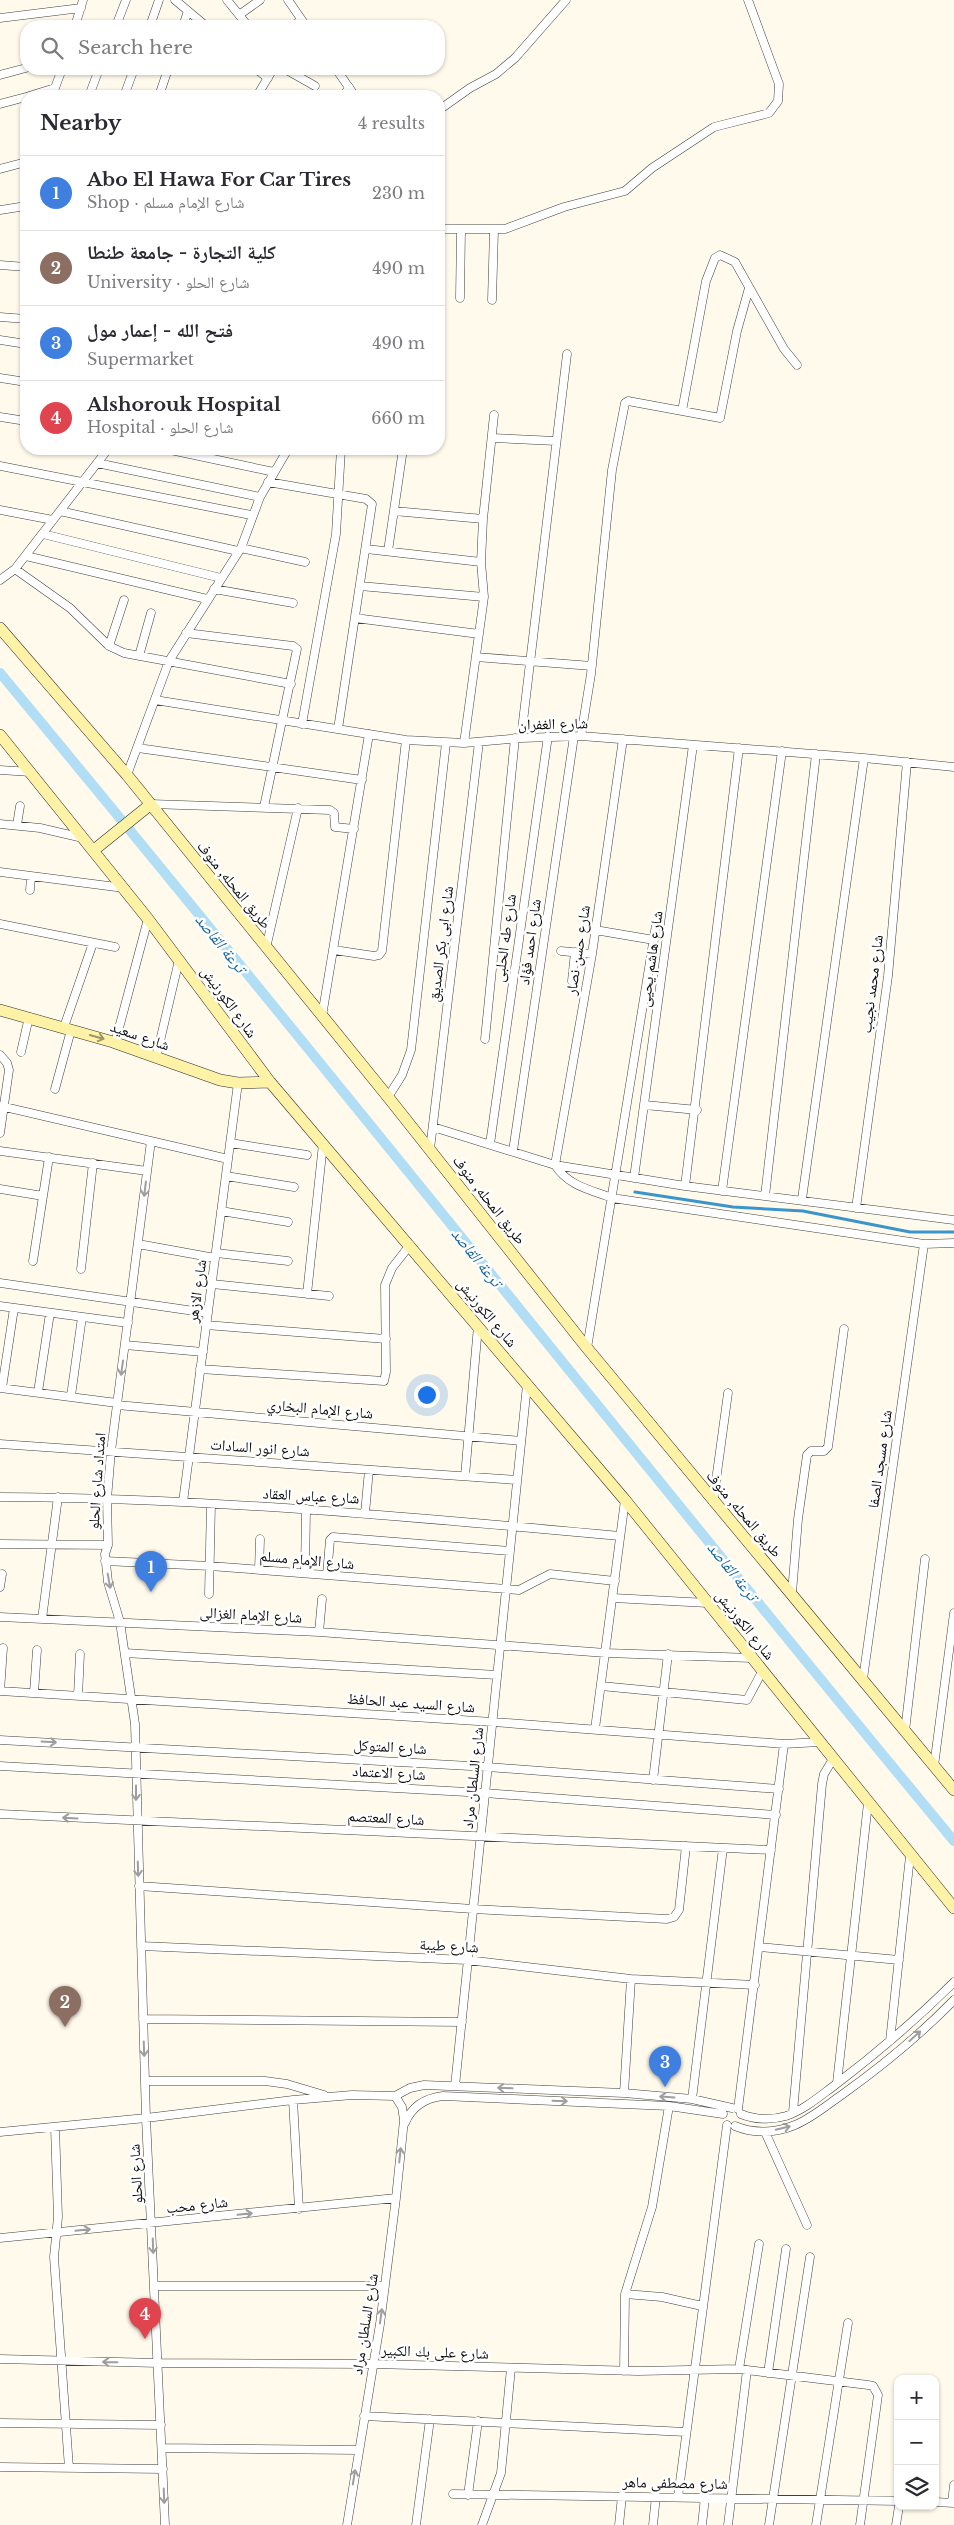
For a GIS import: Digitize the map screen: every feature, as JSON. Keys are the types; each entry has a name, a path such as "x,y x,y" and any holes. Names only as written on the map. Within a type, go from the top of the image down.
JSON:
{"main road":[{"name":"طريق المحله, منوف","path":"0,628 127,774 147,807 388,1097 713,1502 792,1593 954,1790"},
{"name":"شارع الكورنيش","path":"0,735 124,888 270,1082 625,1500 910,1856 954,1908"},
{"path":"94,850 147,807"},
{"name":"شارع سعيد","path":"0,1010 28,1017 47,1027 68,1029 115,1043 220,1080 238,1083 270,1082"}],"street":[{"path":"118,20 126,0"},
{"path":"152,20 159,0"},
{"path":"175,0 199,20"},
{"path":"227,0 243,20"},
{"path":"238,14 260,0"},
{"path":"288,0 302,20"},
{"path":"445,106 470,88 496,74 515,58 566,0"},
{"path":"445,229 494,230 518,226 564,207 625,191 652,168 714,127 769,113 778,101 779,84 748,0"},
{"path":"0,18 82,4 77,20"},
{"path":"185,20 188,11"},
{"path":"0,75 20,70"},
{"path":"53,90 60,75"},
{"path":"91,90 98,75"},
{"path":"126,90 132,75"},
{"path":"161,90 166,75"},
{"path":"264,75 268,78"},
{"path":"261,90 270,75"},
{"path":"296,75 315,86"},
{"path":"340,75 351,90"},
{"path":"0,104 20,99"},
{"path":"0,169 20,164"},
{"path":"0,210 20,207"},
{"path":"460,298 462,230"},
{"path":"492,300 494,230"},
{"path":"749,288 737,331 720,418 682,411 706,281 715,258 725,256 735,262 784,349 797,365"},
{"path":"0,265 20,267"},
{"path":"0,317 20,319"},
{"path":"0,340 20,343"},
{"path":"485,1039 518,738 530,661 566,354"},
{"path":"0,378 20,381"},
{"name":"شارع احمد فؤاد","path":"513,1151 578,736 592,666 612,470 625,403 682,411"},
{"path":"464,743 484,597 481,562 483,520 494,415"},
{"path":"0,417 20,421"},
{"path":"492,438 556,441"},
{"path":"0,580 15,569 26,556 103,455"},
{"path":"194,455 274,472"},
{"path":"127,774 169,661 239,549 260,497 284,455"},
{"path":"302,724 334,553 341,455"},
{"path":"388,552 401,455"},
{"path":"97,463 260,497"},
{"path":"0,466 252,514"},
{"path":"268,482 369,500 372,507 338,729"},
{"path":"0,510 53,520"},
{"path":"60,511 305,562"},
{"path":"394,511 483,520"},
{"path":"42,534 221,578"},
{"path":"366,549 481,562"},
{"path":"26,556 207,600"},
{"path":"15,569 70,608 109,646 139,656 291,684"},
{"path":"360,586 484,597"},
{"path":"214,589 293,603"},
{"path":"109,646 124,600"},
{"path":"139,656 151,613"},
{"path":"355,618 479,634"},
{"path":"186,633 293,646 297,654 264,808"},
{"path":"476,657 592,666"},
{"name":"شارع الغفران","path":"155,700 406,740 464,743 548,736 578,736 782,751 954,767"},
{"path":"322,1016 369,734"},
{"name":"شارع طه الحلبى","path":"490,1144 548,736"},
{"name":"شارع حسن نصار","path":"555,1165 592,954 623,739"},
{"path":"334,950 374,956 382,951 406,740"},
{"name":"شارع ابى بكر الصديق","path":"430,1150 479,742"},
{"path":"388,1097 402,1075 411,1050 446,743"},
{"name":"شارع هاشم يحيى","path":"634,1178 693,744"},
{"path":"138,748 362,780"},
{"path":"685,1186 696,1110 739,748"},
{"path":"722,1191 782,751"},
{"path":"765,1196 816,754"},
{"path":"802,1199 864,758"},
{"name":"شارع محمد نجيب","path":"856,1208 888,976 907,762"},
{"path":"0,770 31,772"},
{"path":"17,825 20,806"},
{"path":"147,807 332,810 335,827 354,829"},
{"path":"266,948 298,808"},
{"path":"0,824 17,825 85,839"},
{"path":"0,872 124,888"},
{"path":"30,890 32,877"},
{"path":"115,1043 148,919"},
{"path":"0,924 115,947"},
{"path":"588,1348 656,925"},
{"path":"595,930 654,940"},
{"path":"55,1089 68,1029 93,942"},
{"path":"561,951 592,954"},
{"path":"572,981 575,952"},
{"path":"156,1058 180,960"},
{"path":"21,1052 28,1017"},
{"path":"0,1054 7,1063 9,1070 2,1107 0,1132"},
{"path":"0,1067 9,1070"},
{"name":"شارع الازهر","path":"183,1502 238,1083"},
{"path":"645,1105 696,1110"},
{"path":"2,1107 228,1158"},
{"path":"433,1127 555,1165 685,1186 802,1199 856,1208 954,1220"},
{"name":"امتداد شارع الحلو","path":"136,1820 136,1747 133,1698 120,1622 111,1595 105,1561 108,1545 107,1499 111,1451 151,1141"},
{"path":"230,1143 307,1155"},
{"path":"307,1294 323,1144"},
{"path":"0,1151 147,1171"},
{"path":"32,1261 49,1157"},
{"path":"81,1269 93,1163"},
{"path":"555,1165 560,1173 574,1184 612,1198 924,1244 954,1243"},
{"path":"226,1176 294,1187"},
{"path":"0,1189 43,1196"},
{"path":"221,1211 288,1222"},
{"path":"138,1244 215,1255 288,1261"},
{"name":"شارع مسجد الصفا","path":"862,1679 924,1244"},
{"path":"200,1369 384,1381 386,1376 385,1285 392,1268 410,1245"},
{"path":"0,1283 208,1313"},
{"path":"212,1284 329,1296"},
{"path":"0,1306 128,1323"},
{"path":"1,1388 14,1308"},
{"path":"38,1392 50,1313"},
{"path":"71,1396 82,1317"},
{"path":"206,1326 386,1339"},
{"path":"465,1476 470,1437 478,1326"},
{"path":"792,1593 807,1455 812,1451 824,1451 828,1447 844,1328"},
{"path":"125,1345 203,1352"},
{"name":"شارع السلطان مراد","path":"455,2086 527,1385"},
{"name":"شارع الإمام البخاري","path":"1,1388 71,1396 117,1404 195,1412 521,1441"},
{"path":"713,1502 728,1393"},
{"name":"شارع انور السادات","path":"0,1444 517,1480"},
{"path":"365,1513 369,1470"},
{"name":"شارع عباس العقاد","path":"0,1497 58,1497 306,1509 620,1536"},
{"path":"42,1619 58,1497"},
{"path":"595,1729 625,1500"},
{"path":"209,1594 211,1504"},
{"path":"305,1573 306,1509"},
{"path":"327,1575 330,1540 333,1537 510,1551"},
{"path":"259,1570 260,1539"},
{"path":"0,1544 52,1546 108,1545"},
{"path":"905,1731 925,1559"},
{"name":"شارع الإمام مسلم","path":"105,1561 210,1566 523,1590 550,1574 614,1581"},
{"path":"0,1587 2,1574"},
{"path":"613,1598 708,1603"},
{"path":"320,1632 322,1599"},
{"path":"934,1766 954,1614"},
{"name":"شارع الإمام الغزالى","path":"0,1618 320,1632 606,1653 752,1658"},
{"path":"0,1691 3,1648"},
{"path":"34,1693 37,1650"},
{"path":"125,1653 497,1675"},
{"path":"78,1696 80,1654"},
{"path":"654,1780 668,1654"},
{"path":"601,1686 747,1700 763,1670"},
{"name":"شارع السيد عبد الحافظ","path":"0,1691 492,1722 784,1744 819,1742"},
{"name":"شارع المتوكل","path":"0,1740 488,1767 779,1789"},
{"path":"731,2126 741,2121 737,2110 760,1947 784,1744"},
{"path":"793,2112 822,1784 827,1767 833,1759"},
{"name":"شارع الاعتماد","path":"0,1766 485,1792 776,1815"},
{"path":"837,2083 868,1803"},
{"name":"شارع المعتصم","path":"0,1814 771,1850"},
{"name":"شارع الحلو","path":"136,1820 146,2118 165,2525"},
{"path":"139,1886 473,1909 664,1919 674,1916 679,1907 686,1846"},
{"path":"692,2099 723,1848"},
{"path":"890,2041 910,1856"},
{"name":"شارع طيبة","path":"141,1946 467,1960 631,1979 755,1984"},
{"path":"760,1947 899,1960"},
{"path":"624,2093 631,1979"},
{"path":"0,2132 146,2118 330,2096 374,2094 395,2096 417,2086 624,2093 692,2099 737,2110 762,2119 774,2118 793,2112 837,2083 890,2041 954,1982"},
{"path":"737,2110 727,2110 723,2114 723,2121 731,2126 752,2132 765,2132 794,2126 820,2110 875,2070 954,2000"},
{"path":"143,2020 462,2022"},
{"path":"145,2080 266,2081 287,2084 330,2096"},
{"path":"417,2086 426,2100"},
{"path":"395,2096 403,2114 404,2127"},
{"path":"404,2127 412,2111 426,2100 443,2096 669,2106 723,2114"},
{"path":"293,2100 299,2209"},
{"path":"624,2371 625,2294 652,2207 669,2106"},
{"path":"678,2497 702,2306 731,2126"},
{"path":"55,2127 58,2217 54,2257 69,2468"},
{"name":"شارع السلطان مراد","path":"347,2525 385,2286 404,2127"},
{"path":"765,2132 807,2225"},
{"name":"شارع محب","path":"0,2238 396,2198"},
{"path":"728,2525 743,2369 759,2244"},
{"path":"768,2373 786,2249"},
{"path":"769,2525 810,2257"},
{"path":"155,2286 385,2286"},
{"path":"625,2294 662,2297 702,2306"},
{"path":"816,2525 848,2323"},
{"name":"شارع على بك الكبير","path":"0,2359 158,2363 373,2364 624,2371 743,2369 868,2385 873,2386 878,2395 863,2500"},
{"path":"482,2525 501,2473 511,2368"},
{"path":"364,2416 686,2432"},
{"path":"416,2525 430,2419"},
{"path":"468,2494 478,2421"},
{"path":"0,2423 161,2425"},
{"path":"162,2448 359,2450"},
{"path":"0,2466 163,2469"},
{"path":"939,2502 953,2503 954,2485"},
{"name":"شارع مصطفى ماهر","path":"453,2494 894,2501"},
{"path":"619,2525 622,2496"},
{"path":"652,2525 656,2496"},
{"path":"702,2525 705,2497"},
{"path":"860,2525 863,2500"},
{"path":"896,2525 899,2510"}],"waterway":[{"name":"ترعة القاصد","path":"0,673 240,964 715,1550 954,1841"},
{"path":"635,1192 733,1207 803,1211 910,1232 954,1232"}],"place":[{"name":"Abo El Hawa For Car Tires","path":"151,1592"},
{"name":"كلية التجارة - جامعة طنطا","path":"65,2027"},
{"name":"فتح الله - إعمار مول","path":"665,2087"},
{"name":"Alshorouk Hospital","path":"145,2339"}]}
